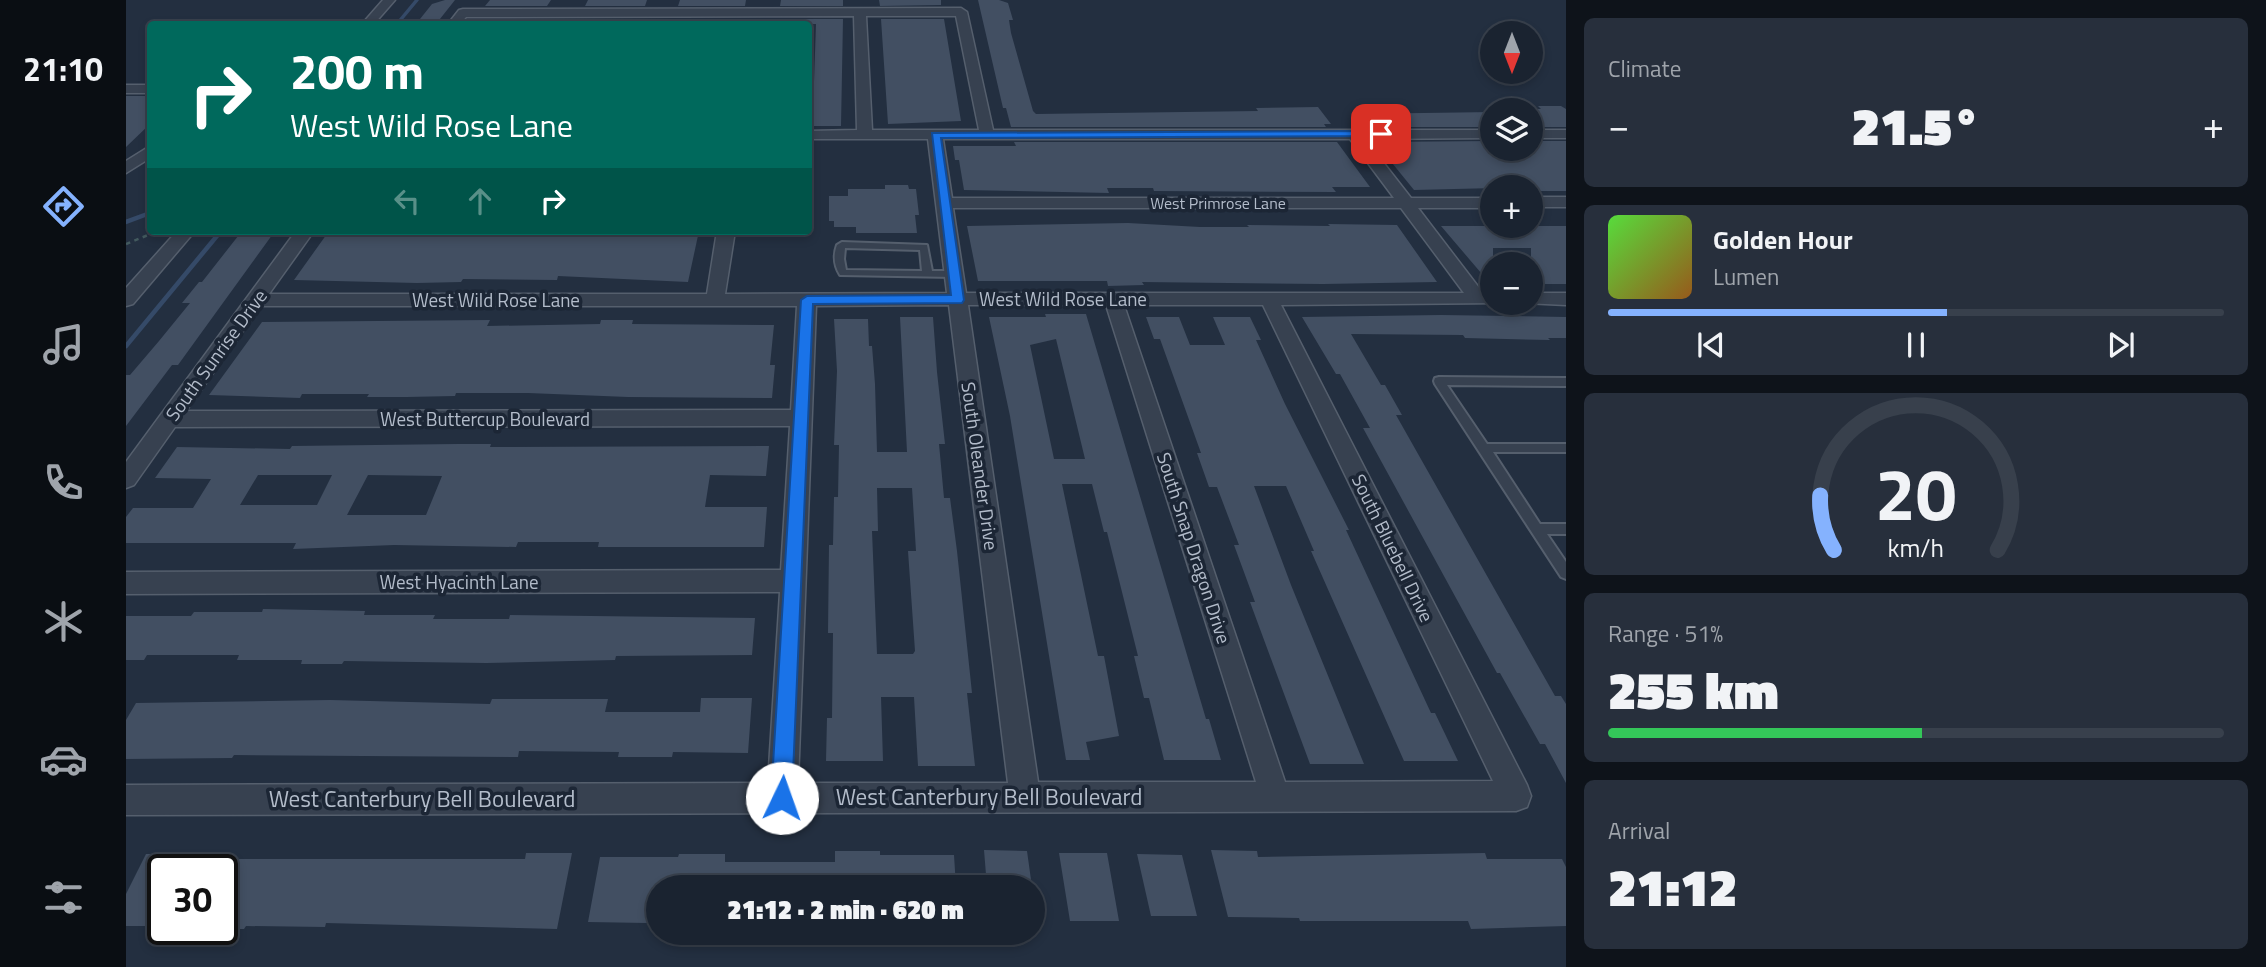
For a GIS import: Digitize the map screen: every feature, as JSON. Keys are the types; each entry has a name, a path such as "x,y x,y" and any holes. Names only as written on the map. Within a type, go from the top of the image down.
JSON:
{"street":[{"path":"371,21 389,0"},
{"path":"860,12 864,135"},
{"path":"456,21 463,13 559,19 659,19 761,18 860,12 961,12 987,135"},
{"path":"126,89 147,89"},
{"path":"1354,134 1408,208 1480,293"},
{"path":"812,135 1480,134"},
{"path":"1543,134 1566,134"},
{"name":"South Oleander Drive","path":"935,135 1025,797"},
{"path":"127,168 147,153"},
{"name":"West Primrose Lane","path":"1408,208 1480,203"},
{"path":"1543,204 1564,207"},
{"path":"1543,211 1564,207"},
{"name":"West Primrose Lane","path":"945,208 1408,208 1480,212"},
{"path":"126,300 183,235"},
{"name":"South Sunrise Drive","path":"126,479 302,235"},
{"path":"715,300 725,235"},
{"name":"South Snap Dragon Drive","path":"1113,299 1275,796"},
{"name":"South Bluebell Drive","path":"1269,299 1516,796"},
{"name":"West Wild Rose Lane","path":"255,300 1480,299"},
{"path":"1543,299 1566,299"},
{"path":"782,798 807,300"},
{"name":"West Buttercup Boulevard","path":"169,419 801,418"},
{"name":"West Hyacinth Lane","path":"126,583 792,581"},
{"name":"West Canterbury Bell Boulevard","path":"126,800 1516,796"}],"lane":[{"path":"927,273 924,247 842,245 839,249 843,273 954,274"},
{"path":"1566,382 1439,381 1566,573"},
{"path":"1483,448 1566,449"},
{"path":"1537,529 1566,529"}],"path":[{"path":"126,244 148,235"}],"building":[{"path":"455,0 438,21 418,21 432,4"},
{"path":"490,0 551,0 547,6 485,6"},
{"path":"588,0 647,0 645,6 585,6"},
{"path":"680,0 746,0 745,6 678,6"},
{"path":"781,0 843,0 843,6 780,6"},
{"path":"879,0 941,0 941,5 880,6"},
{"path":"978,0 1008,3 1013,20 1009,20 1011,33 1036,114 1258,111 1256,108 1318,107 1331,124 1324,124 1326,127 1011,127 1006,108 1003,108"},
{"path":"540,19 539,21 476,20"},
{"path":"578,19 640,19 639,21 577,21"},
{"path":"673,19 743,19 742,21 672,21"},
{"path":"843,19 841,126 812,126 816,24 812,24 812,21 779,21"},
{"path":"881,19 944,19 961,121 888,124"},
{"path":"126,96 147,96 147,127 126,147"},
{"path":"1543,106 1561,106 1566,109 1566,127 1543,127"},
{"path":"1480,112 1480,127 1363,127 1353,114"},
{"path":"1480,141 1480,161 1543,161 1543,141 1566,141 1566,191 1543,191 1543,175 1480,175 1480,188 1414,190 1375,142"},
{"path":"1014,142 1337,142 1370,187 1332,187 1336,192 1154,191 1153,188 1107,188 1109,193 964,190 959,160 955,160 953,146 1016,146"},
{"path":"885,185 908,185 909,189 916,189 919,215 915,215 917,233 856,233 856,227 834,227 834,221 829,221 829,196 848,196 848,189 885,189"},
{"path":"1128,223 1200,227 1397,225 1437,282 1142,282 1144,285 1108,286 1107,281 978,281 967,226"},
{"path":"1441,226 1480,226 1480,238 1543,238 1543,226 1566,226 1566,284 1543,284 1543,252 1531,252 1531,248 1493,248 1493,252 1480,252 1480,272"},
{"path":"239,235 272,235 178,365 172,365 126,426 126,375 130,375 190,303 182,303 199,282 202,282"},
{"path":"326,235 698,235 688,282 558,276 557,280 463,279 461,282 417,283 294,280"},
{"path":"1045,314 1086,314 1206,719 1209,719 1221,760 1164,760 1149,698 1144,698 1134,656 1138,656 1092,484 1062,484 1098,656 1104,656 1119,736 1086,742 1090,760 1066,760 1010,416 989,317 1046,317","holes":["1056,339 1085,459 1054,459 1030,345"]},
{"path":"900,317 933,317 945,444 939,444 944,498 950,498 957,551 972,693 967,693 975,766 918,766 914,697 881,697 883,761 826,761 827,718 832,718 833,633 828,633 829,545 833,545 834,497 838,497 839,445 834,445 837,371 834,319 868,319 875,384 877,452 907,452","holes":["877,488 912,488 916,551 908,551 915,651 913,654 877,654 872,531 878,531"]},
{"path":"1146,317 1179,317 1190,345 1225,345 1213,317 1250,317 1261,340 1256,340 1285,404 1349,530 1346,530 1431,713 1435,713 1458,761 1404,761 1311,551 1314,551 1286,486 1254,486 1364,764 1310,764 1250,602 1255,602 1234,545 1239,545 1217,487 1209,487 1197,453 1201,453 1160,339 1154,339"},
{"path":"1302,317 1566,317 1566,338 1548,338 1550,340 1465,338 1463,335 1351,334 1402,415 1396,415 1555,696 1561,696 1566,704 1566,783 1545,744 1540,744 1500,673 1497,673 1363,428 1370,428 1340,374 1336,374"},
{"path":"490,320 487,326 600,324 601,320 633,320 632,324 774,325 770,365 775,365 772,398 528,393 456,393 455,396 406,397 302,394 300,398 209,395 262,322"},
{"path":"292,446 769,446 766,476 710,475 705,507 767,507 764,547 598,547 599,542 518,542 516,547 394,545 293,549 296,543 126,543 126,517 133,508 193,508 211,479 155,478 177,447 290,449","holes":["258,475 332,475 317,505 240,505","368,475 442,476 426,515 347,515"]},
{"path":"263,609 365,611 364,615 435,615 433,619 509,619 510,615 755,618 752,655 616,656 615,660 486,663 344,661 342,664 301,664 302,660 237,660 239,655 147,655 144,660 126,660 126,616 191,616 194,612 262,612"},
{"path":"701,698 752,698 748,753 673,752 672,757 618,757 619,752 519,751 518,757 234,755 232,758 126,759 126,720 136,703 330,700 490,704 492,699 608,699 605,712 700,712"},
{"path":"984,850 1027,851 1030,875 986,875"},
{"path":"1211,850 1257,851 1258,857 1485,853 1487,859 1562,859 1566,867 1566,926 1471,929 1468,921 1300,921 1299,918 1228,917"},
{"path":"835,851 880,851 880,855 954,855 955,875 646,875 646,923 588,922 600,857 725,854 725,862 835,862"},
{"path":"526,853 572,853 557,929 326,923 325,927 246,926 244,929 238,929 238,859 525,859"},
{"path":"1059,853 1107,853 1119,921 1070,921"},
{"path":"147,854 147,926 126,926 126,894"},
{"path":"1137,854 1182,855 1197,916 1151,916"}],"waterway":[{"path":"400,21 417,0"},
{"path":"126,222 147,214"},
{"path":"126,346 218,235"}],"route":[{"path":"782,798 807,300 958,300 935,135 1381,134"}]}
